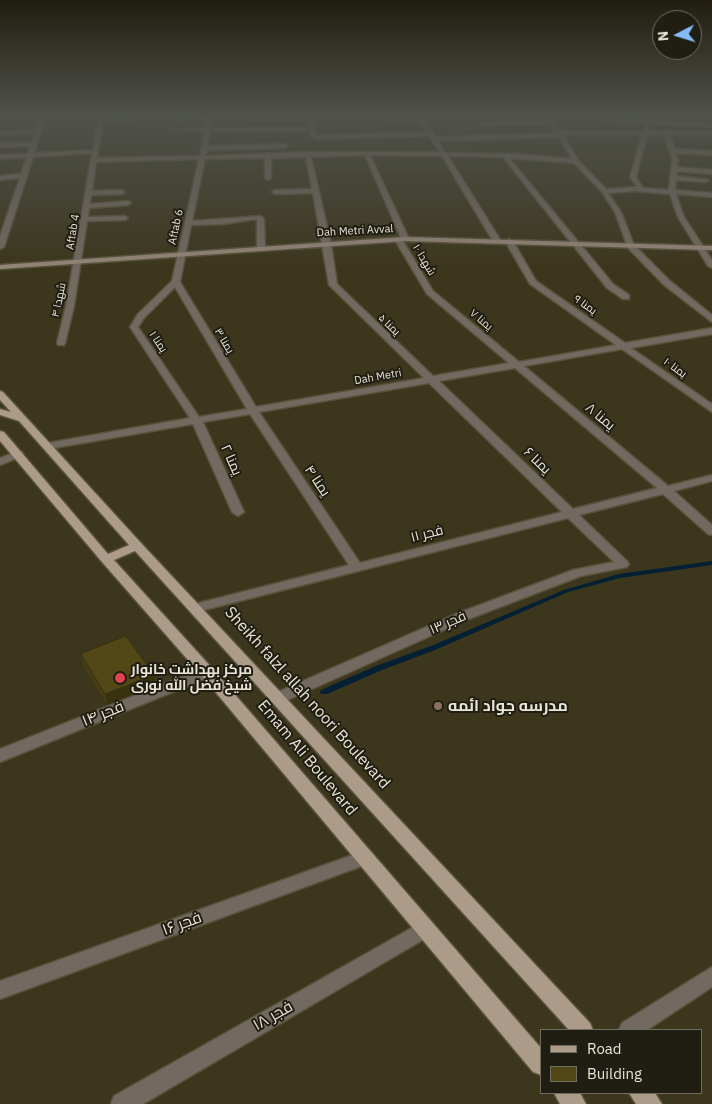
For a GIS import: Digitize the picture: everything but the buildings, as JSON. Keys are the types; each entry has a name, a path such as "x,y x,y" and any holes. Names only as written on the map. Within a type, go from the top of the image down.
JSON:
{"main road":[{"name":"Dah Metri Avval","path":"0,267 402,239 712,248"},
{"name":"Sheikh falzl allah noori Boulevard","path":"0,394 137,546 582,1029"},
{"path":"0,412 22,419"},
{"name":"Emam Ali Boulevard","path":"0,434 106,559 207,672 540,1063"},
{"path":"106,559 137,546"},
{"path":"566,1094 575,1104"},
{"path":"641,1094 651,1104"}],"street":[{"path":"0,247 3,227 26,168"},
{"name":"Aftab 4","path":"78,262 93,168"},
{"name":"Aftab 6","path":"176,282 180,254 200,168"},
{"path":"268,168 268,178"},
{"path":"311,168 327,244"},
{"name":"شهدا ۱۰","path":"373,168 402,239 430,292"},
{"path":"451,168 497,241"},
{"path":"514,168 574,244 610,286 626,297"},
{"path":"582,168 604,191 618,212 631,246 667,283 712,319"},
{"path":"636,168 633,178 641,189"},
{"path":"712,172 674,169 672,191 681,217 712,266"},
{"path":"0,178 23,176"},
{"path":"673,178 706,180"},
{"path":"604,191 641,189 712,195"},
{"path":"275,192 316,191"},
{"path":"89,193 122,192"},
{"path":"87,206 128,203"},
{"path":"85,219 125,218"},
{"path":"187,223 261,219 261,248"},
{"name":"یمنا ۹","path":"509,241 533,282 624,346"},
{"name":"یمنا ۵","path":"327,244 333,286 430,380"},
{"name":"شهدا ۴","path":"61,343 78,262"},
{"name":"یمنا ۳","path":"176,282 253,411"},
{"name":"یمنا ۱","path":"176,282 141,316 134,327 197,420"},
{"name":"یمنا ۷","path":"430,292 516,365"},
{"name":"Dah Metri","path":"48,446 712,331"},
{"name":"یمنا ۱۰","path":"624,346 712,409"},
{"name":"یمنا ۸","path":"516,365 666,490 712,531"},
{"name":"یمنا ۶","path":"430,380 624,564"},
{"name":"یمنا ۴","path":"253,411 357,568"},
{"name":"یمنا ۲","path":"197,420 238,512"},
{"path":"0,462 18,454"},
{"name":"فجر ۱۱","path":"196,608 712,478"},
{"name":"فجر ۱۳","path":"278,698 460,617 578,573 624,564"},
{"name":"فجر ۱۴","path":"0,756 207,672"},
{"name":"فجر ۱۶","path":"0,990 364,858"},
{"name":"فجر ۱۸","path":"122,1104 424,929"},
{"path":"631,1029 712,976"}],"waterway":[{"path":"324,692 566,591 619,576 712,563"}],"place":[{"name":"مرکز بهداشت خانوار شیخ فضل الله نوری","path":"120,678"},
{"name":"مدرسه جواد ائمه","path":"438,706"}]}
